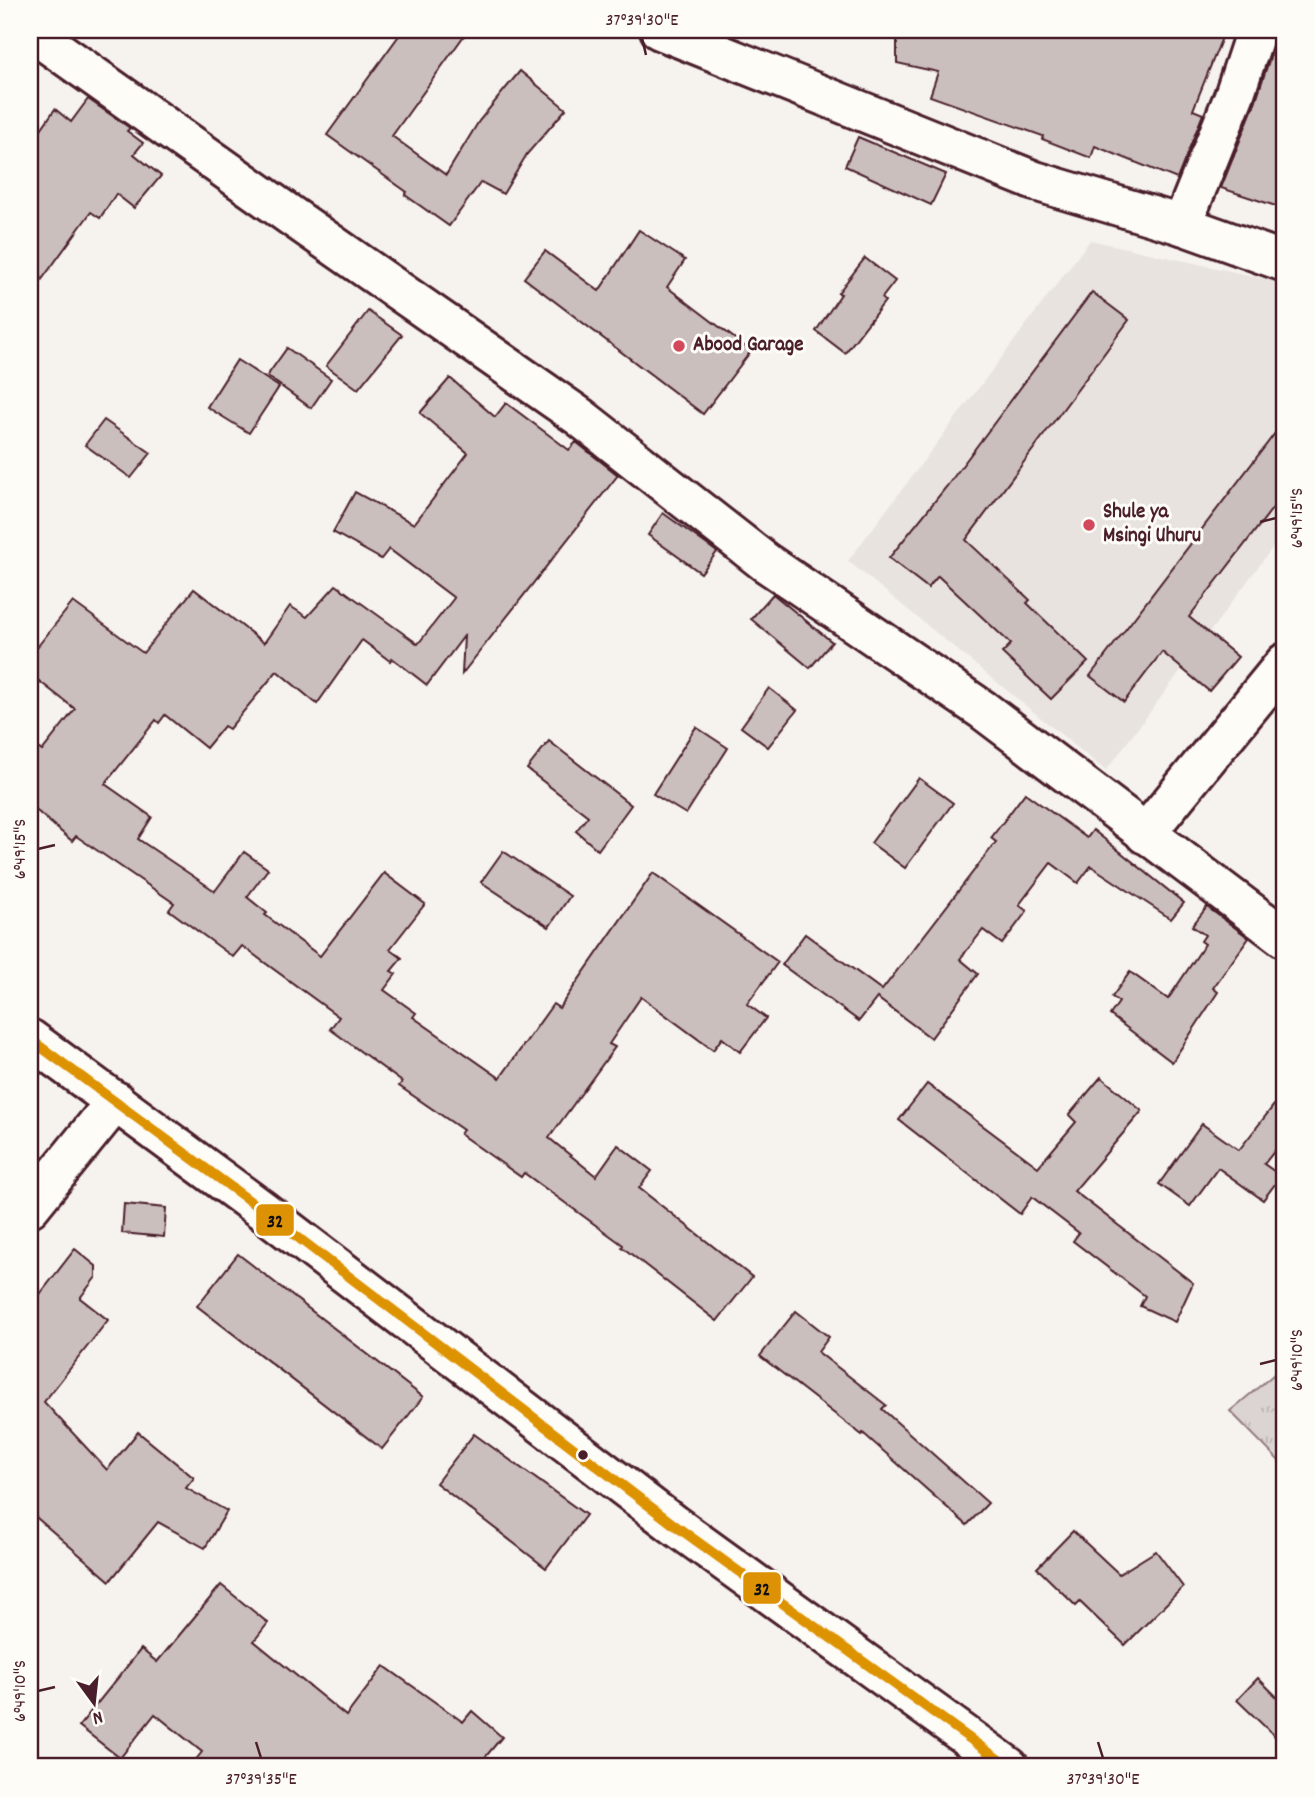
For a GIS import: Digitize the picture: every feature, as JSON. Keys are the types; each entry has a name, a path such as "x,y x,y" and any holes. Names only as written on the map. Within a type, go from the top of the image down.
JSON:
{"street":[{"path":"660,30 703,38 1035,181 1182,225 1285,262"},
{"path":"1182,225 1234,96 1256,30"},
{"path":"30,31 580,416 765,562 983,710 1285,938"},
{"path":"1145,834 1285,663"},
{"path":"30,1039 463,1362 673,1524 1009,1767"},
{"path":"30,1207 116,1101"}],"shaded area":[{"path":"1090,240 1285,283 1285,531 1106,771 848,561"}],"green space":[{"path":"1285,1365 1285,1467 1230,1411"}],"building":[{"path":"403,30 468,30 392,136 446,175 479,121 520,71 566,109 527,154 503,194 481,182 449,226 405,195 407,192 327,135"},
{"path":"897,30 1225,30 1193,110 1203,114 1177,179 1095,146 1091,158 1042,139 1043,136 930,96 938,72 897,63"},
{"path":"1279,30 1285,30 1285,209 1221,188 1255,103"},
{"path":"88,99 130,128 127,131 143,143 134,154 161,176 134,208 116,194 100,218 91,212 30,296 30,145 55,109 71,122"},
{"path":"858,137 946,174 931,205 845,166"},
{"path":"639,230 685,260 667,287 751,351 703,414 524,278 545,251 599,291"},
{"path":"865,258 895,281 882,298 885,301 845,353 816,331 841,294 838,293"},
{"path":"1092,292 1129,320 966,540 1030,600 1027,603 1088,662 1051,699 1002,653 1011,644 938,576 928,588 889,558 947,486"},
{"path":"368,311 402,335 358,389 326,366"},
{"path":"287,348 331,379 311,408 267,376"},
{"path":"237,360 279,387 249,433 207,407"},
{"path":"450,378 495,417 506,403 569,450 576,442 618,475 462,674 464,636 427,685 392,658 390,661 362,640 317,704 277,671 229,729 224,726 206,748 165,715 159,723 156,720 105,784 152,817 138,839 215,891 244,852 268,869 247,897 267,913 265,915 320,956 384,873 425,904 390,949 402,958 391,971 396,974 384,990 416,1013 413,1017 500,1078 553,1004 559,1008 653,873 778,962 747,1004 766,1018 740,1052 722,1038 713,1050 641,997 609,1044 615,1047 549,1138 596,1176 618,1145 652,1171 639,1188 752,1277 717,1321 622,1247 623,1245 524,1173 521,1177 460,1134 463,1130 399,1086 402,1082 330,1029 339,1017 242,946 233,957 169,910 174,903 76,836 72,841 30,805 30,742 42,751 75,709 30,674 30,656 73,602 143,653 194,589 264,643 290,606 307,617 336,585 418,644 454,598 389,549 381,559 333,532 355,492 414,524 468,453 420,413"},
{"path":"104,420 151,453 131,478 85,445"},
{"path":"1285,420 1285,492 1189,617 1238,657 1209,691 1162,652 1124,702 1090,676"},
{"path":"663,513 717,552 701,573 648,535"},
{"path":"773,594 832,642 810,668 751,619"},
{"path":"769,688 797,710 768,747 741,727"},
{"path":"696,727 728,748 686,814 653,794"},
{"path":"549,741 631,805 598,850 576,831 588,816 527,769"},
{"path":"919,778 953,803 905,868 871,843"},
{"path":"1025,793 1087,838 1093,830 1184,903 1171,919 1091,866 1078,883 1051,863 1019,905 1027,911 1002,944 983,930 960,959 978,974 931,1038 877,998 859,1021 782,965 805,934 882,990 996,842 991,838"},
{"path":"503,851 570,896 549,927 481,882"},
{"path":"1207,907 1249,938 1213,988 1218,992 1172,1062 1110,1015 1119,1002 1112,997 1130,972 1168,999 1205,944 1201,941 1205,935 1192,926"},
{"path":"1101,1077 1142,1111 1074,1191 1193,1283 1175,1322 1140,1306 1145,1296 1073,1241 1079,1233 1032,1197 1020,1214 899,1120 927,1084 1038,1167 1076,1122 1069,1115"},
{"path":"1285,1091 1285,1138 1264,1164 1281,1176 1263,1200 1218,1168 1190,1206 1159,1184 1202,1124 1239,1150"},
{"path":"124,1204 166,1208 164,1237 122,1233"},
{"path":"75,1249 96,1266 96,1277 80,1298 108,1320 44,1402 107,1470 138,1432 194,1478 186,1488 227,1511 205,1548 158,1522 110,1581 30,1512 30,1307"},
{"path":"238,1254 423,1397 382,1449 197,1306"},
{"path":"796,1311 829,1337 818,1352 886,1405 882,1409 988,1503 967,1525 863,1433 862,1435 760,1356"},
{"path":"474,1434 586,1515 546,1568 436,1483"},
{"path":"1073,1531 1119,1574 1156,1551 1183,1587 1125,1645 1080,1602 1076,1606 1037,1568"},
{"path":"221,1585 268,1623 254,1641 346,1716 384,1666 463,1722 472,1711 502,1737 477,1767 190,1767 202,1752 155,1714 120,1758 79,1726 141,1649 157,1662"},
{"path":"1258,1678 1285,1705 1285,1746 1237,1700"}],"transit line":[{"name":"32","path":"30,1039 262,1210 673,1524 1009,1767"}],"place":[{"name":"Abood Garage","path":"679,346"},
{"name":"Shule ya Msingi Uhuru","path":"1089,525"}]}
